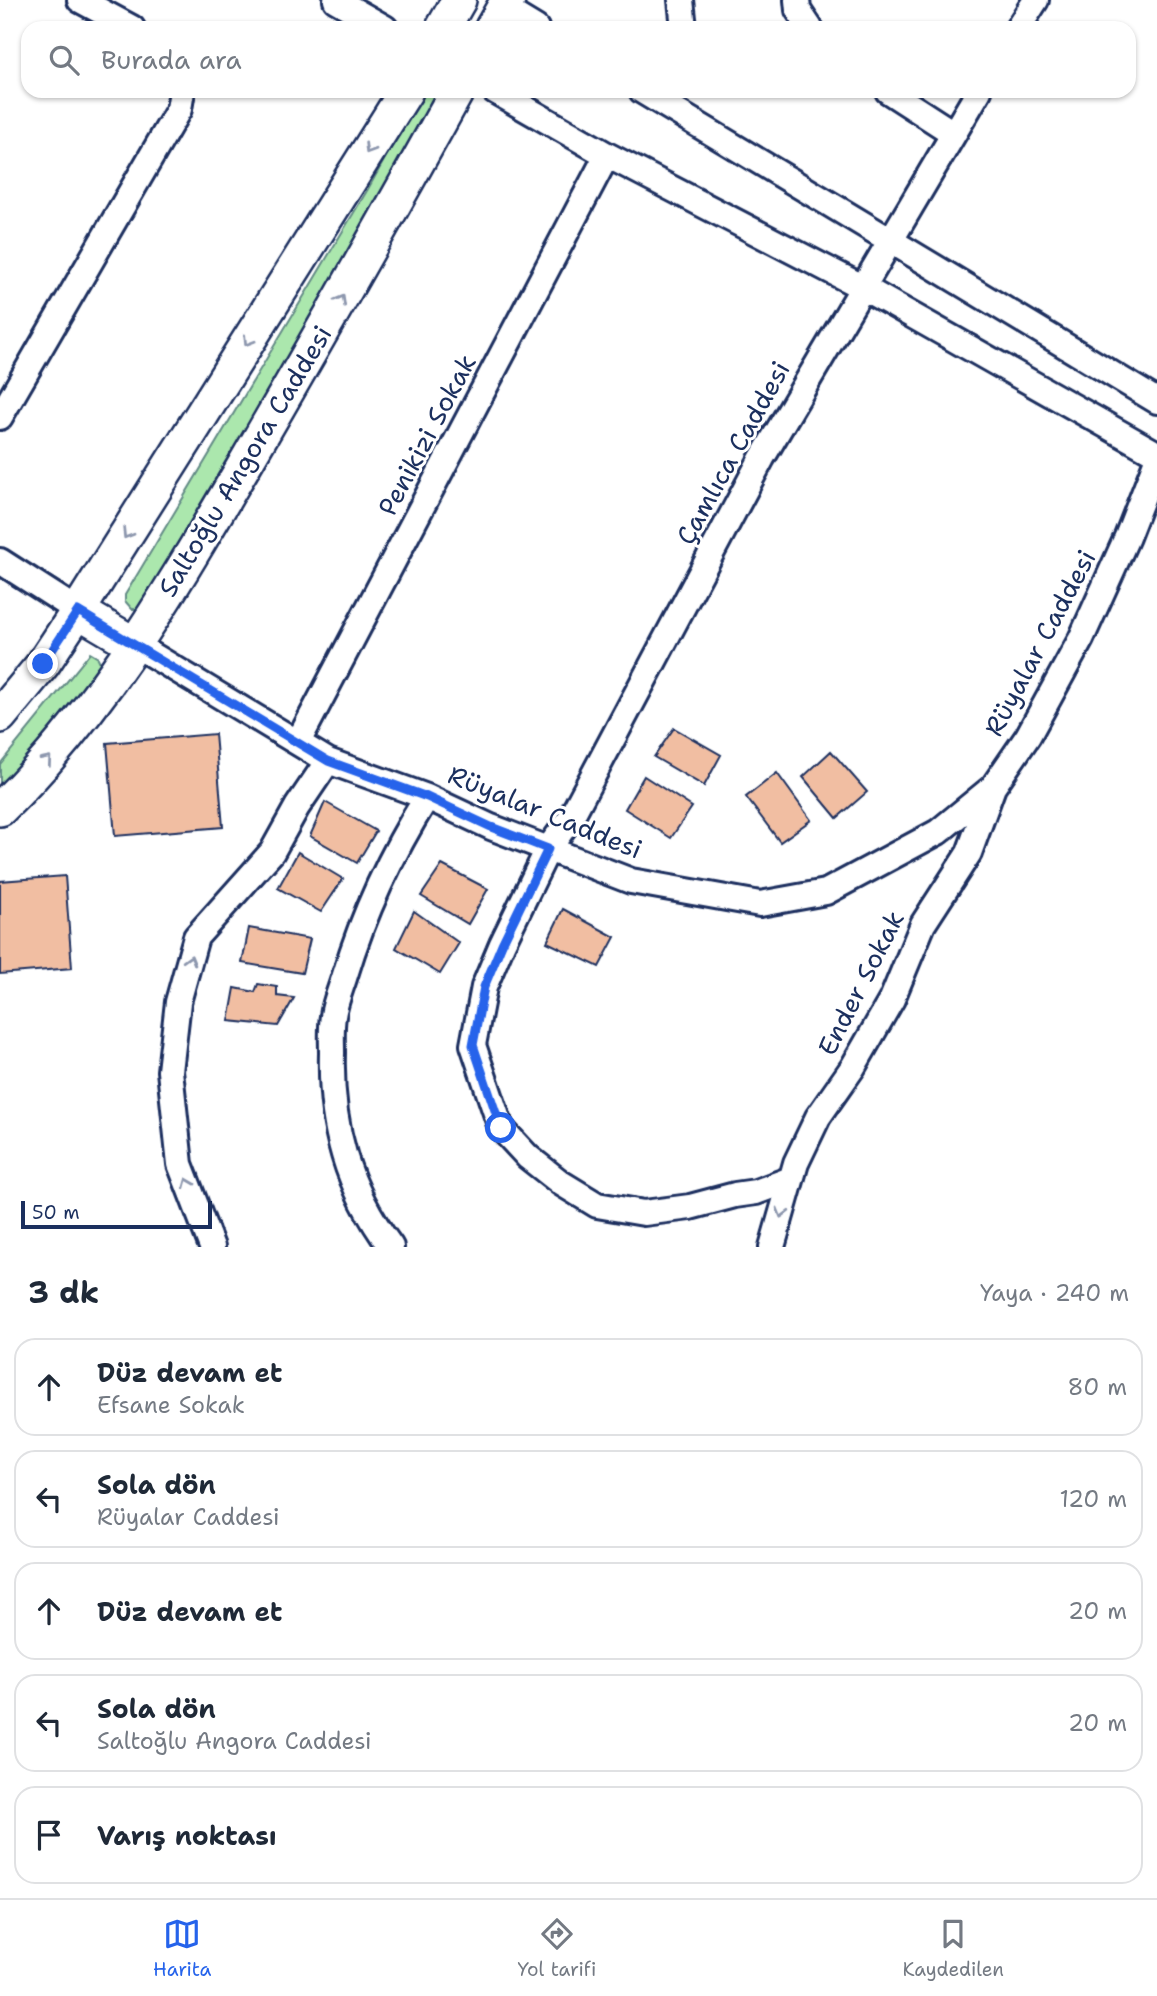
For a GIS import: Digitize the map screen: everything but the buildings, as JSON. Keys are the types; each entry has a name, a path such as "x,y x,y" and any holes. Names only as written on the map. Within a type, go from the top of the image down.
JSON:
{"street":[{"path":"80,0 119,21"},
{"path":"336,0 373,21"},
{"path":"447,21 459,0"},
{"path":"681,0 683,21"},
{"path":"797,0 798,10 805,21"},
{"path":"1022,21 1036,0"},
{"path":"498,9 522,21"},
{"path":"0,417 179,109 181,98"},
{"path":"0,716 43,664 78,611 401,98"},
{"name":"Saltoğlu Angora Caddesi","path":"0,809 48,760 79,721 134,644 188,561 338,306 453,98"},
{"path":"507,98 607,155 862,287 1157,454"},
{"path":"654,98 1157,401"},
{"path":"899,98 953,133"},
{"name":"Çamlıca Caddesi","path":"791,1179 756,1192 690,1207 643,1213 597,1205 528,1157 501,1128 473,1045 484,987 548,849 570,819 762,458 975,98"},
{"name":"Penikizi Sokak","path":"298,742 607,155"},
{"name":"Rüyalar Caddesi","path":"134,644 328,761 427,797 491,827 631,881 760,904 826,892 938,832 993,787 1028,736 1081,639 1127,537 1157,460"},
{"path":"0,561 134,644"},
{"path":"212,1247 180,1164 170,1071 178,1002 196,937 272,852 297,807 328,761"},
{"name":"Ender Sokak","path":"772,1247 796,1163 818,1117 853,1067 892,999 923,924 969,853 993,787"},
{"path":"391,1247 372,1222 343,1158 331,1091 332,1016 354,946 378,885 427,797"}],"green space":[{"path":"419,98 441,98 141,609 132,609 125,601 125,595 368,189"},
{"path":"90,653 98,658 102,667 0,795 0,764"}],"route":[{"path":"43,664 78,611 328,761 427,797 491,827 548,849 484,987 473,1045 501,1128"}]}
